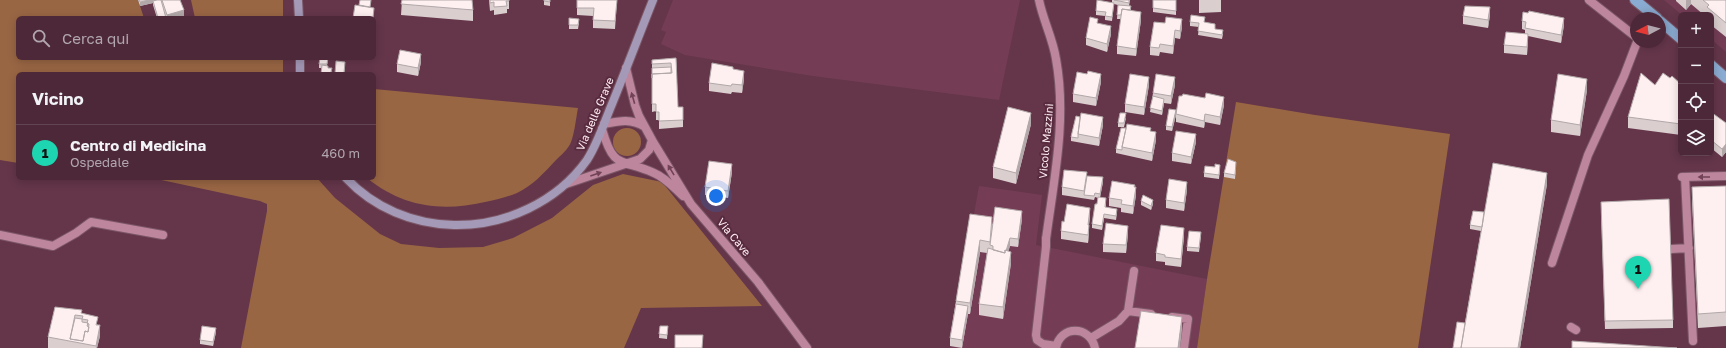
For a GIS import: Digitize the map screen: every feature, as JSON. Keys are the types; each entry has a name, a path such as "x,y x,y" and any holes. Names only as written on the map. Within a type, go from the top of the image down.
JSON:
{"main road":[{"path":"298,0 299,16"},
{"name":"Via delle Grave","path":"348,180 375,203 406,217 423,222 462,225 498,221 516,215 545,200 566,184 588,158 603,126 653,0"},
{"path":"1635,0 1648,12"},
{"path":"1666,27 1678,37"},
{"path":"300,60 300,72"},
{"path":"1714,68 1726,78"}],"street":[{"name":"Vicolo Mazzini","path":"1039,0 1056,58 1061,110 1058,148 1046,239 1036,335 1037,340 1042,344 1056,347"},
{"path":"1589,0 1630,32"},
{"path":"1552,263 1588,155 1624,76 1635,48"},
{"name":"Via Cave","path":"626,68 635,105 645,127 691,204 758,282 807,348"},
{"path":"645,127 633,121 627,120 603,126 606,144 612,155 626,164 656,173 666,180 691,204"},
{"path":"566,184 634,162 645,155 649,150 652,140"},
{"path":"1694,341 1689,248 1683,177 1726,176"},
{"path":"0,235 53,246 76,233 91,222 162,235"},
{"path":"1671,249 1689,248"},
{"path":"1091,338 1119,321 1128,311 1134,271"},
{"path":"1128,311 1188,319 1184,348"},
{"path":"1056,347 1063,335 1069,331 1081,331 1091,338 1095,348"}],"shaded area":[{"path":"0,0 138,0 143,16 16,16 16,60 283,60 283,72 16,72 16,163 0,160"},
{"path":"191,0 283,0 283,16 195,16"},
{"path":"673,0 1020,0 999,100 813,76 685,55 661,44 666,32 661,30"},
{"path":"1664,0 1726,0 1726,52 1714,42 1714,12 1678,12"},
{"path":"376,89 578,108 574,134 571,143 565,152 533,183 517,193 489,201 453,207 423,205 394,195 370,180 376,180"},
{"path":"1236,102 1450,134 1418,348 1197,348"},
{"path":"627,128 637,132 641,142 637,152 627,156 617,152 613,142 617,132"},
{"path":"623,174 662,182 762,306 641,308 624,348 241,348 267,211 267,204 260,201 161,180 319,180 335,198 380,234 401,244 439,248 483,247 513,238 552,218 593,185"},
{"path":"979,186 1042,195 1036,245 1207,279 1197,348 950,348"}],"building":[{"path":"161,0 165,16 157,16 153,1"},
{"path":"162,0 180,0 184,10 167,15"},
{"path":"360,0 371,0 370,7 359,5"},
{"path":"402,0 472,0 473,10 401,4"},
{"path":"490,0 509,1 506,1 507,6 494,7 494,2 490,3"},
{"path":"577,0 617,0 615,21 593,20 594,8 577,8"},
{"path":"1097,0 1114,3 1112,17 1105,16 1106,12 1096,11"},
{"path":"1114,0 1129,0 1129,3"},
{"path":"1153,0 1176,0 1176,11 1153,8"},
{"path":"1703,0 1726,0 1726,23 1707,7 1709,5"},
{"path":"355,5 374,8 373,16 353,16"},
{"path":"1118,5 1131,6 1130,10 1122,9 1121,15 1117,15"},
{"path":"1465,6 1490,7 1488,20 1463,16"},
{"path":"1122,9 1141,12 1136,49 1117,46"},
{"path":"1529,11 1564,18 1561,35 1525,28 1526,22 1522,21 1523,12 1528,13"},
{"path":"1191,15 1205,17 1204,22 1215,24 1215,29 1223,30 1222,35 1198,31 1199,23 1190,22"},
{"path":"1090,17 1098,19 1097,23 1111,26 1107,44 1086,38"},
{"path":"1166,17 1182,19 1180,31 1175,30 1173,46 1160,44 1159,48 1150,47 1154,22 1165,23"},
{"path":"569,18 579,19 578,25 569,25"},
{"path":"1506,32 1528,34 1527,47 1504,45"},
{"path":"400,50 421,54 418,68 397,64"},
{"path":"676,58 678,107 683,107 683,120 659,121 659,112 656,112 656,104 652,104 652,74 672,73 671,63 652,64 652,60"},
{"path":"320,60 328,60 327,64 319,64"},
{"path":"336,61 345,62 344,72 335,72"},
{"path":"712,63 733,67 733,69 744,71 742,85 732,84 731,86 709,83"},
{"path":"322,65 332,68 331,72 321,72"},
{"path":"671,67 671,73 652,74 652,68"},
{"path":"1088,71 1101,74 1096,98 1073,94 1077,72 1087,74"},
{"path":"1641,73 1655,85 1663,73 1670,78 1672,76 1678,81 1678,124 1628,117"},
{"path":"1130,74 1149,77 1144,107 1125,104"},
{"path":"1156,74 1175,77 1171,96 1153,93"},
{"path":"1558,74 1587,79 1580,125 1551,120"},
{"path":"1206,93 1224,97 1220,117 1205,114 1204,121 1176,114 1179,96 1182,96 1183,94 1205,98"},
{"path":"1153,96 1164,99 1162,111 1150,108"},
{"path":"1008,107 1031,113 1016,173 993,167"},
{"path":"1169,109 1176,110 1172,127 1166,126"},
{"path":"1081,113 1103,117 1099,138 1078,134"},
{"path":"1120,113 1126,113 1124,123 1118,123"},
{"path":"1714,114 1726,123 1726,144 1722,149 1714,142"},
{"path":"1076,116 1080,117 1078,138 1071,137"},
{"path":"1127,124 1151,128 1150,131 1156,132 1152,153 1122,147"},
{"path":"1121,128 1126,128 1122,150 1116,149"},
{"path":"1176,131 1196,134 1191,157 1172,153"},
{"path":"1228,159 1236,162 1235,175 1224,173"},
{"path":"709,161 732,164 728,191 705,187"},
{"path":"1493,163 1547,173 1518,348 1461,348"},
{"path":"1215,164 1220,165 1219,175 1204,173 1205,166 1215,167"},
{"path":"1064,170 1087,172 1084,191 1062,187"},
{"path":"1087,176 1103,177 1100,194 1095,193 1094,196 1084,195"},
{"path":"1169,179 1187,182 1184,203 1166,200"},
{"path":"1112,181 1135,185 1133,206 1121,204 1122,200 1109,198"},
{"path":"1726,186 1726,312 1698,314 1692,187"},
{"path":"1143,195 1153,200 1151,206 1141,201"},
{"path":"1098,197 1106,198 1105,207 1117,209 1116,216 1104,214 1102,226 1092,224 1095,204 1097,204"},
{"path":"1669,199 1673,320 1605,321 1601,202"},
{"path":"1067,204 1090,208 1088,235 1061,231"},
{"path":"995,207 1022,211 1018,239 1010,238 1005,253 993,250 993,246 990,245"},
{"path":"1473,211 1484,212 1482,227 1470,225"},
{"path":"970,214 992,217 990,242 980,240 970,303 956,301"},
{"path":"1106,223 1128,226 1126,245 1103,244"},
{"path":"1161,225 1184,228 1181,259 1165,257 1165,255 1156,253"},
{"path":"1189,231 1201,232 1199,248 1187,247"},
{"path":"988,248 1005,253 1005,250 1011,252 1003,307 979,304"},
{"path":"956,304 968,306 962,340 950,338"},
{"path":"55,307 82,310 81,313 98,317 96,325 100,325 96,346 48,337","holes":["75,315 83,316 82,319 88,320 87,323 89,324 88,332 85,331 83,341 70,339"]},
{"path":"1141,311 1182,317 1178,348 1135,348"},
{"path":"75,318 82,319 82,322 88,323 88,332 85,331 83,341 70,339"},
{"path":"1457,322 1465,323 1461,348 1453,348"},
{"path":"202,326 216,328 213,342 200,340"},
{"path":"660,326 668,326 667,335 659,334"},
{"path":"675,335 703,335 702,348 675,348"},
{"path":"1572,341 1677,348 1572,348"}],"place":[{"name":"Centro di Medicina","path":"1638,289"}]}
